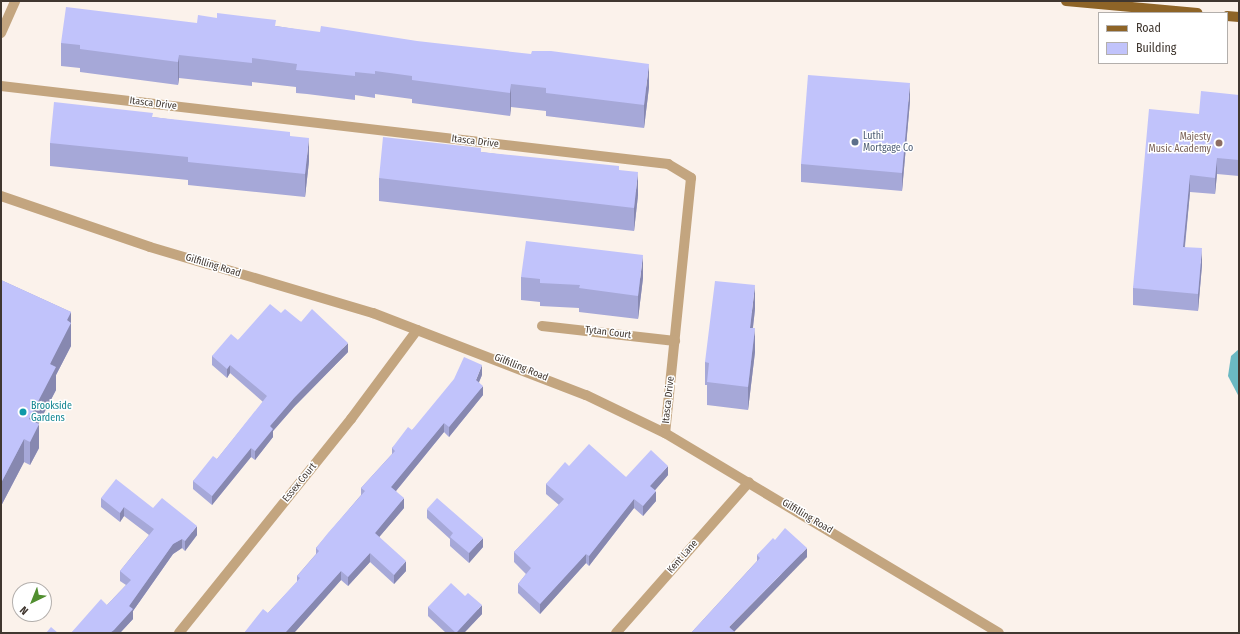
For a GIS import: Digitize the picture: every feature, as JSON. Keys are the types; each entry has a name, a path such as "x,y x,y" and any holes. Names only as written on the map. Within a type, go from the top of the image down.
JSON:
{"main road":[{"path":"1066,1 1186,12"},
{"path":"1228,16 1239,17"}],"street":[{"path":"1,34 15,1"},
{"name":"Itasca Drive","path":"1,86 668,164 691,178 666,433"},
{"name":"Gilfilling Road","path":"1,196 417,330 535,373 666,433 999,633"},
{"name":"Tytan Court","path":"542,326 675,341"},
{"name":"Essex Court","path":"179,633 351,419 417,330"},
{"name":"Kent Lane","path":"616,633 749,482"}],"water":[{"path":"1239,349 1239,397 1228,376 1231,356"}],"building":[{"path":"66,7 197,23 198,15 217,18 217,13 276,20 275,26 320,32 321,26 417,41 531,54 532,51 551,51 649,64 644,105 546,93 546,88 511,84 510,93 412,80 412,76 375,71 375,74 355,72 355,76 296,70 297,64 252,58 252,63 179,55 178,62 80,49 80,45 61,43"},
{"name":"Luthi Mortgage Co","path":"808,75 910,83 902,173 801,164"},
{"path":"1201,91 1239,95 1239,160 1217,158 1215,178 1190,175 1183,247 1202,248 1198,294 1133,288 1149,109 1199,114"},
{"path":"54,102 153,113 152,117 290,132 290,136 309,138 305,174 188,162 188,157 50,143"},
{"path":"383,137 481,148 481,152 619,166 619,170 638,172 634,208 379,178"},
{"path":"526,241 643,255 638,296 579,288 580,285 540,283 540,279 521,277"},
{"name":"Brookside Gardens","path":"1,280 71,312 67,320 71,323 50,364 56,367 29,419 39,424 30,442 24,439 1,483"},
{"path":"715,281 755,285 750,328 755,328 748,387 707,382 709,363 705,362"},
{"path":"270,304 281,313 285,309 301,322 312,309 348,343 294,398 270,426 273,429 255,451 251,448 212,496 193,481 213,456 217,459 267,396 230,365 227,369 212,356 231,334 238,340"},
{"path":"464,357 482,365 476,380 483,386 449,427 444,423 391,487 404,498 375,533 406,561 394,575 370,553 348,577 341,571 285,633 244,633 263,609 268,613 300,578 297,576 319,551 316,548 365,491 361,488 395,451 392,448 408,427 412,430 454,379"},
{"path":"589,444 626,477 651,450 668,466 650,486 656,491 643,506 634,499 589,556 586,554 540,604 518,584 531,568 514,552 564,499 546,484 565,462 569,466"},
{"path":"116,479 153,508 162,498 197,526 185,541 182,539 173,544 129,606 133,609 114,630 110,633 71,633 101,599 107,605 131,580 120,571 154,529 124,507 120,513 101,498"},
{"path":"437,498 483,538 469,553 450,537 453,533 427,509"},
{"path":"785,528 807,548 729,627 736,633 691,633 760,558 757,555 773,538 775,540"},
{"path":"451,583 465,596 468,593 482,605 456,633 428,607"},
{"path":"51,627 58,633 46,633"}],"place":[{"name":"Luthi Mortgage Co","path":"855,142"},
{"name":"Majesty Music Academy","path":"1219,143"},
{"name":"Brookside Gardens","path":"23,412"}]}
